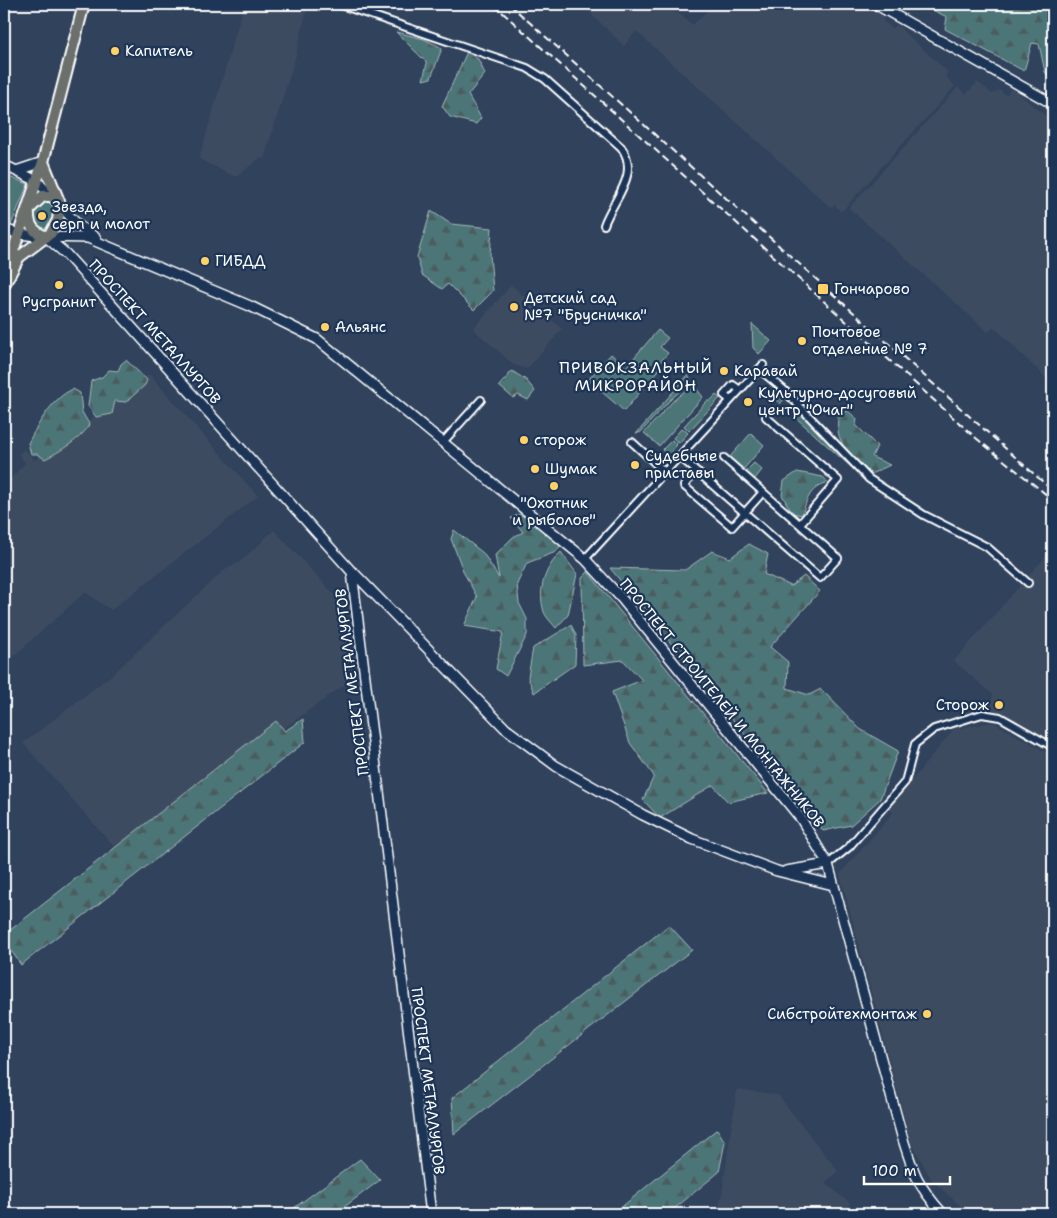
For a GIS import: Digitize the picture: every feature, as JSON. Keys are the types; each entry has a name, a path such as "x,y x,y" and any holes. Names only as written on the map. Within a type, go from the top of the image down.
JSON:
{"main road":[{"path":"5,274 44,162 84,4"},
{"path":"4,285 19,257 55,229 60,215 58,201 44,162"},
{"path":"46,237 36,233 31,227 29,209 37,198 43,196 51,196 58,201"}],"street":[{"path":"338,4 528,68 544,79 622,147 628,157 630,169 604,225"},
{"path":"875,4 1053,104"},
{"path":"16,171 44,162"},
{"name":"ПРОСПЕКТ СТРОИТЕЛЕЙ И МОНТАЖНИКОВ","path":"4,165 36,181 58,201 82,228 107,245"},
{"name":"ПРОСПЕКТ МЕТАЛЛУРГОВ","path":"60,215 66,254"},
{"name":"ПРОСПЕКТ СТРОИТЕЛЕЙ И МОНТАЖНИКОВ","path":"4,229 20,234 46,237 83,237 107,245 250,306 318,338 585,559 622,599 801,819 828,864 915,1177 922,1191 943,1214"},
{"name":"ПРОСПЕКТ МЕТАЛЛУРГОВ","path":"46,237 66,254 352,572 431,1214"},
{"path":"4,243 8,250 5,274"},
{"path":"585,559 761,367 874,483 924,515 987,547 1028,583"},
{"path":"444,441 481,400"},
{"path":"766,417 838,480 800,524"},
{"path":"632,442 665,472"},
{"path":"679,456 820,578 838,558 724,458"},
{"path":"696,471 684,486 732,527 763,492"},
{"path":"352,572 505,728 543,757 589,786 684,835 777,871 833,886"},
{"path":"777,871 798,870 828,864 849,847 899,789 904,782 915,744 934,729 982,714 1000,717 1053,747"}],"shaded area":[{"path":"244,4 308,5 296,55 264,159 260,158 236,177 199,159"},
{"path":"581,4 668,5 693,25 714,4 863,4 884,17 883,21 893,29 896,25 901,29 948,72 945,76 955,86 841,212 835,205 830,207 636,31 624,46"},
{"path":"978,82 992,94 1000,90 1006,95 1012,88 1053,122 1053,385 994,327 988,332 849,208 958,87 966,94"},
{"name":"Детский сад №7 \"Брусничка\"","path":"511,285 562,329 527,369 514,365 473,329"},
{"path":"149,374 258,496 111,610 85,592 4,665 4,486 25,463 19,454 24,449 35,460 75,432"},
{"path":"274,530 344,605 358,675 116,849 23,743 114,673 223,571 240,562"},
{"path":"1053,548 1053,741 989,707 993,695 954,661"},
{"path":"993,722 1053,756 1053,1214 969,1214 932,1180 911,1142 840,874 893,813 889,808 954,729"},
{"path":"737,1089 778,1095 838,1171 825,1183 850,1203 847,1214 825,1214 805,1209 802,1214 717,1214 722,1194"}],"green space":[{"path":"920,4 1053,4 1053,83 1045,72 1039,44 1032,43 1024,71 945,29 947,17"},
{"path":"396,32 424,39 442,48 431,78 423,80 427,63"},
{"path":"467,52 478,59 485,74 468,95 481,118 476,124 450,117 442,106"},
{"path":"4,175 28,184 11,225 4,222"},
{"path":"46,199 53,202 57,211 49,229 45,232 39,230 34,219 36,208"},
{"path":"431,211 451,224 492,228 490,255 493,291 474,310 448,284 442,289 422,275 417,257"},
{"path":"752,324 771,341 759,354 753,348"},
{"path":"658,330 668,338 660,347 668,353 656,367 659,370 624,411 588,380 611,354 626,367"},
{"path":"126,360 147,380 145,385 126,402 115,401 112,414 96,417 88,406 91,381 102,377 109,370 118,371 121,364"},
{"path":"512,371 526,380 535,391 528,400 518,395 513,398 499,386"},
{"path":"688,375 691,381 669,401 641,432 636,434"},
{"path":"693,384 703,397 659,446 644,433 673,401"},
{"path":"774,388 785,398 780,404 769,394"},
{"path":"73,389 80,393 82,412 89,424 86,429 70,444 45,459 37,454 31,454 28,443 42,419 59,398"},
{"path":"716,395 720,398 689,431 684,426 707,401 710,401"},
{"path":"848,411 857,419 856,425 877,446 872,457 890,465 871,474 845,448 838,432 838,423 839,413"},
{"path":"801,412 851,464 851,467 795,417"},
{"path":"682,428 688,433 679,443 673,438"},
{"path":"751,433 764,445 743,470 729,458"},
{"path":"672,440 677,445 668,455 662,450"},
{"path":"754,463 762,470 754,480 745,472"},
{"path":"797,472 823,477 828,482 814,490 806,503 802,515 792,513 782,495 784,481"},
{"path":"520,514 561,544 556,552 527,563 517,584 519,603 527,619 527,635 506,676 496,669 503,632 464,626 477,597 464,573 451,539 454,530 483,553 499,578 495,555 513,537 523,532 511,518"},
{"path":"749,544 768,554 764,574 791,586 804,576 820,591 770,647 788,662 787,688 809,695 821,689 860,729 898,751 880,799 851,825 823,831 610,568 685,570 712,551 730,558"},
{"path":"561,552 577,574 568,615 556,628 544,612 541,595 547,572"},
{"path":"588,572 768,793 728,802 713,785 660,818 643,800 654,776 630,743 612,692 642,680 623,660 583,665 582,578"},
{"path":"571,625 576,635 575,664 534,693 528,677 533,648"},
{"path":"303,719 305,742 21,965 4,940 4,935 276,721 285,731"},
{"path":"669,925 692,950 454,1134 452,1098"},
{"path":"717,1129 725,1142 719,1172 668,1214 613,1214"},
{"path":"360,1159 380,1180 335,1214 286,1214"}],"railway":[{"path":"493,4 976,438 1053,500"},
{"path":"509,4 1053,491"}],"place":[{"name":"Капитель","path":"115,51"},
{"name":"Звезда, серп и молот","path":"42,216"},
{"name":"ГИБДД","path":"205,261"},
{"name":"Русгранит","path":"59,285"},
{"name":"Гончарово","path":"823,289"},
{"name":"Детский сад №7 \"Брусничка\"","path":"514,307"},
{"name":"Альянс","path":"325,327"},
{"name":"Почтовое отделение № 7","path":"802,341"},
{"name":"Каравай","path":"724,371"},
{"name":"Культурно-досуговый центр \"Очаг\"","path":"748,402"},
{"name":"сторож","path":"524,440"},
{"name":"Судебные приставы","path":"635,465"},
{"name":"Шумак","path":"535,469"},
{"name":"\"Охотник и рыболов\"","path":"554,486"},
{"name":"Сторож","path":"999,705"},
{"name":"Сибстройтехмонтаж","path":"927,1014"}],"district":[{"name":"ПРИВОКЗАЛЬНЫЙ МИКРОРАЙОН","path":"636,376"}]}
